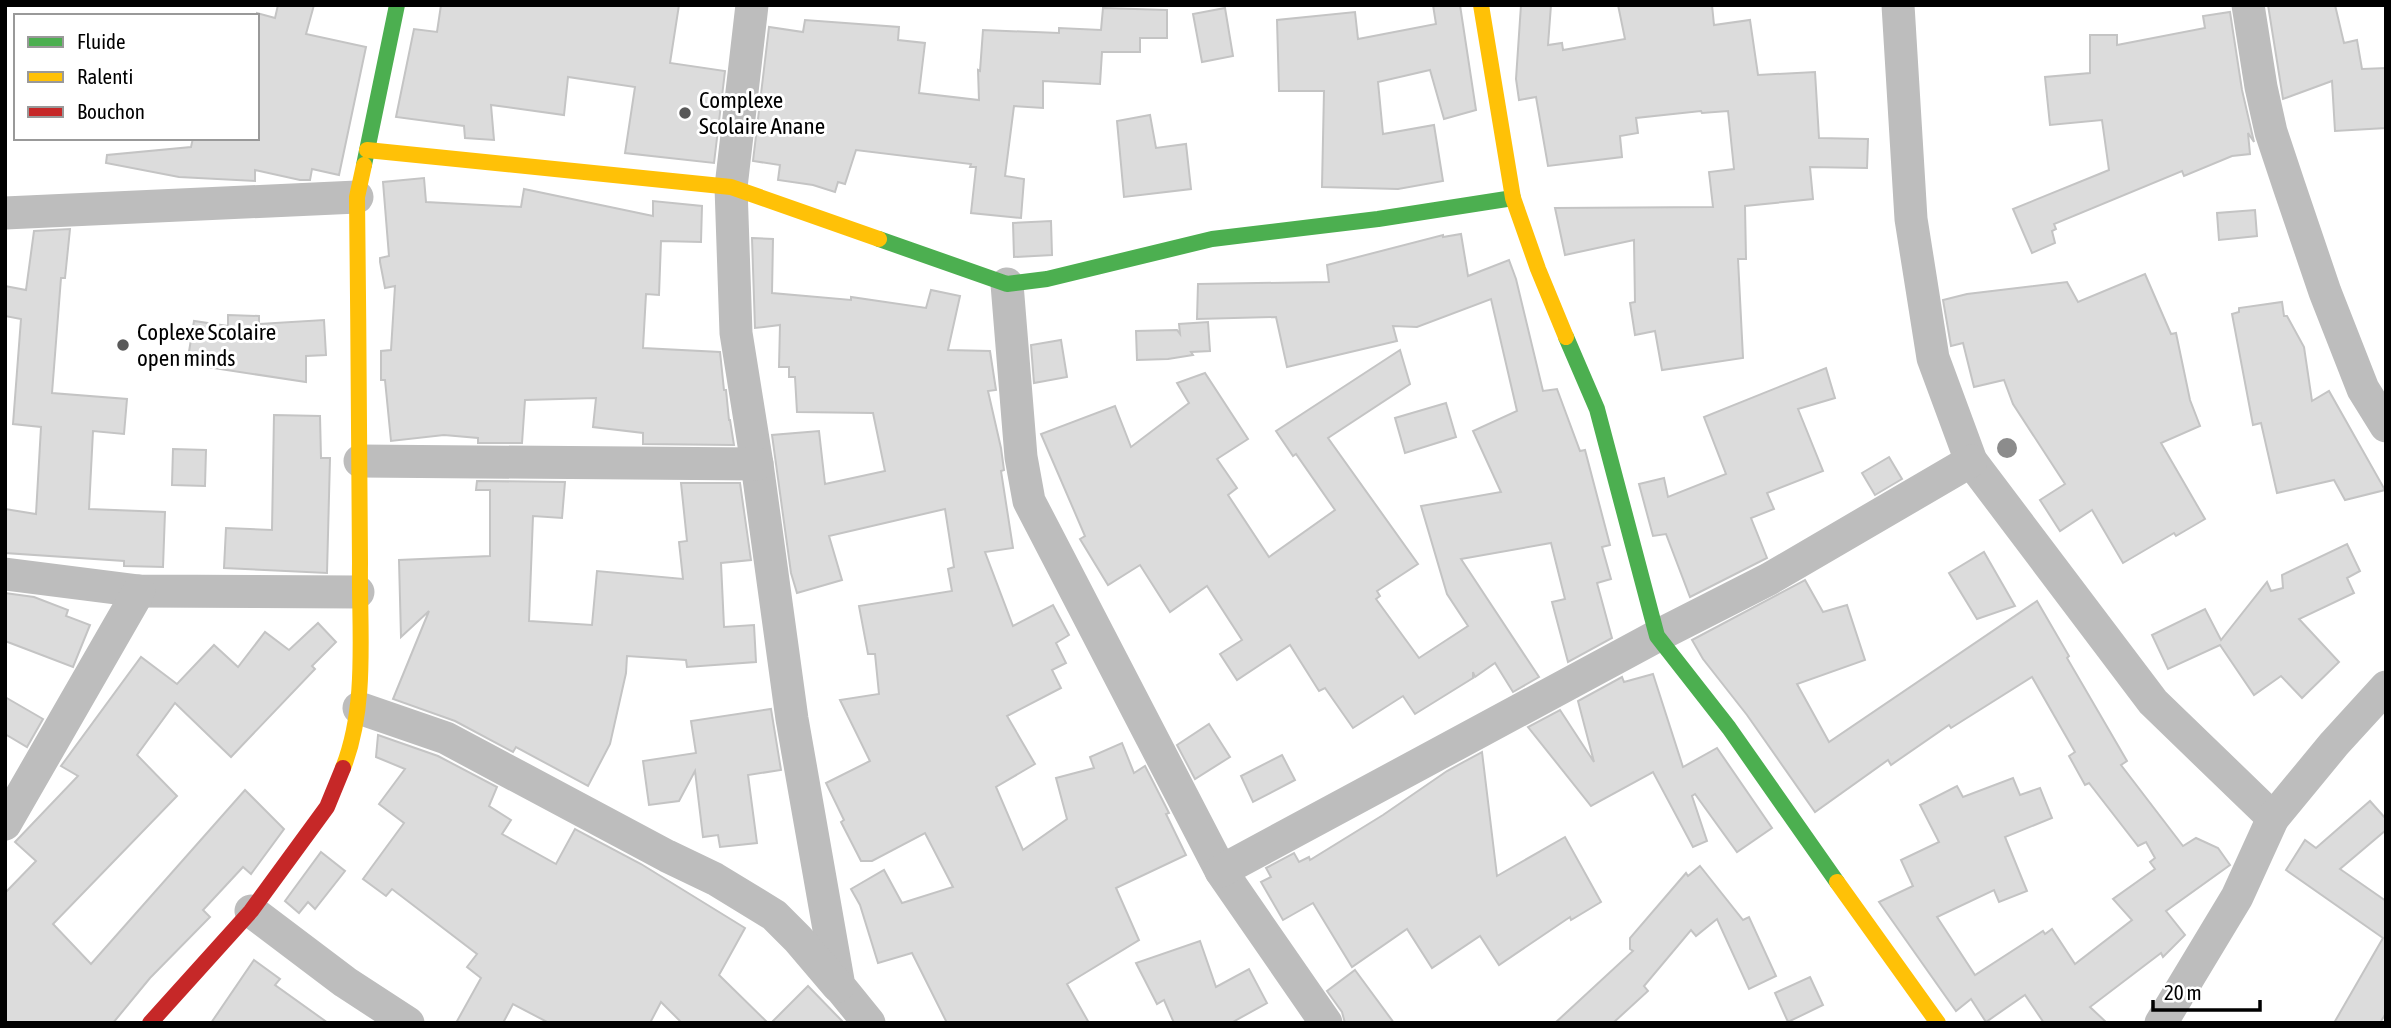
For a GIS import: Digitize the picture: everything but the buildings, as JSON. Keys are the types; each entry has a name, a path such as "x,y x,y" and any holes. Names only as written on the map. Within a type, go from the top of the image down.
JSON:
{"street":[{"path":"150,1023 251,911 327,807 350,750 359,708 357,197 397,5"},
{"path":"752,5 731,187 736,333 792,719 839,986"},
{"path":"1481,5 1513,198 1538,270 1597,409 1657,636 1729,729 1938,1023"},
{"path":"1898,5 1911,219 1928,332 1933,358 1971,461 2153,702 2273,818"},
{"path":"2248,5 2261,87 2293,198 2325,292 2363,389 2386,426"},
{"path":"368,150 731,187 1007,284 1047,279 1212,239 1378,219 1513,198"},
{"path":"5,213 357,197"},
{"path":"1007,284 1021,457 1029,501 1221,872 1326,1023"},
{"path":"360,461 757,464"},
{"path":"1221,872 1657,636 1769,579 1971,461"},
{"path":"5,574 139,590 358,592"},
{"path":"5,824 139,590"},
{"path":"2161,1023 2237,897 2273,818 2334,744 2386,687"},
{"path":"359,708 446,738 667,856 716,879 774,915 870,1023"},
{"path":"251,911 345,982 408,1023"}],"traffic: fast":[{"path":"364,165 397,5"},
{"path":"879,239 1007,284 1047,279 1212,239 1378,219 1513,198"},
{"path":"1566,337 1597,409 1657,636 1729,728 1837,882"}],"traffic: slow":[{"path":"1481,5 1513,198 1566,337"},
{"path":"367,150 731,187 879,239"},
{"path":"343,768 356,719 360,667 357,197 364,165"},
{"path":"1837,882 1938,1023"}],"traffic: jam":[{"path":"150,1023 251,911 327,807 343,768"}],"place":[{"name":"Complexe Scolaire Anane","path":"685,113"},
{"name":"Coplexe Scolaire open minds","path":"123,345"}]}
